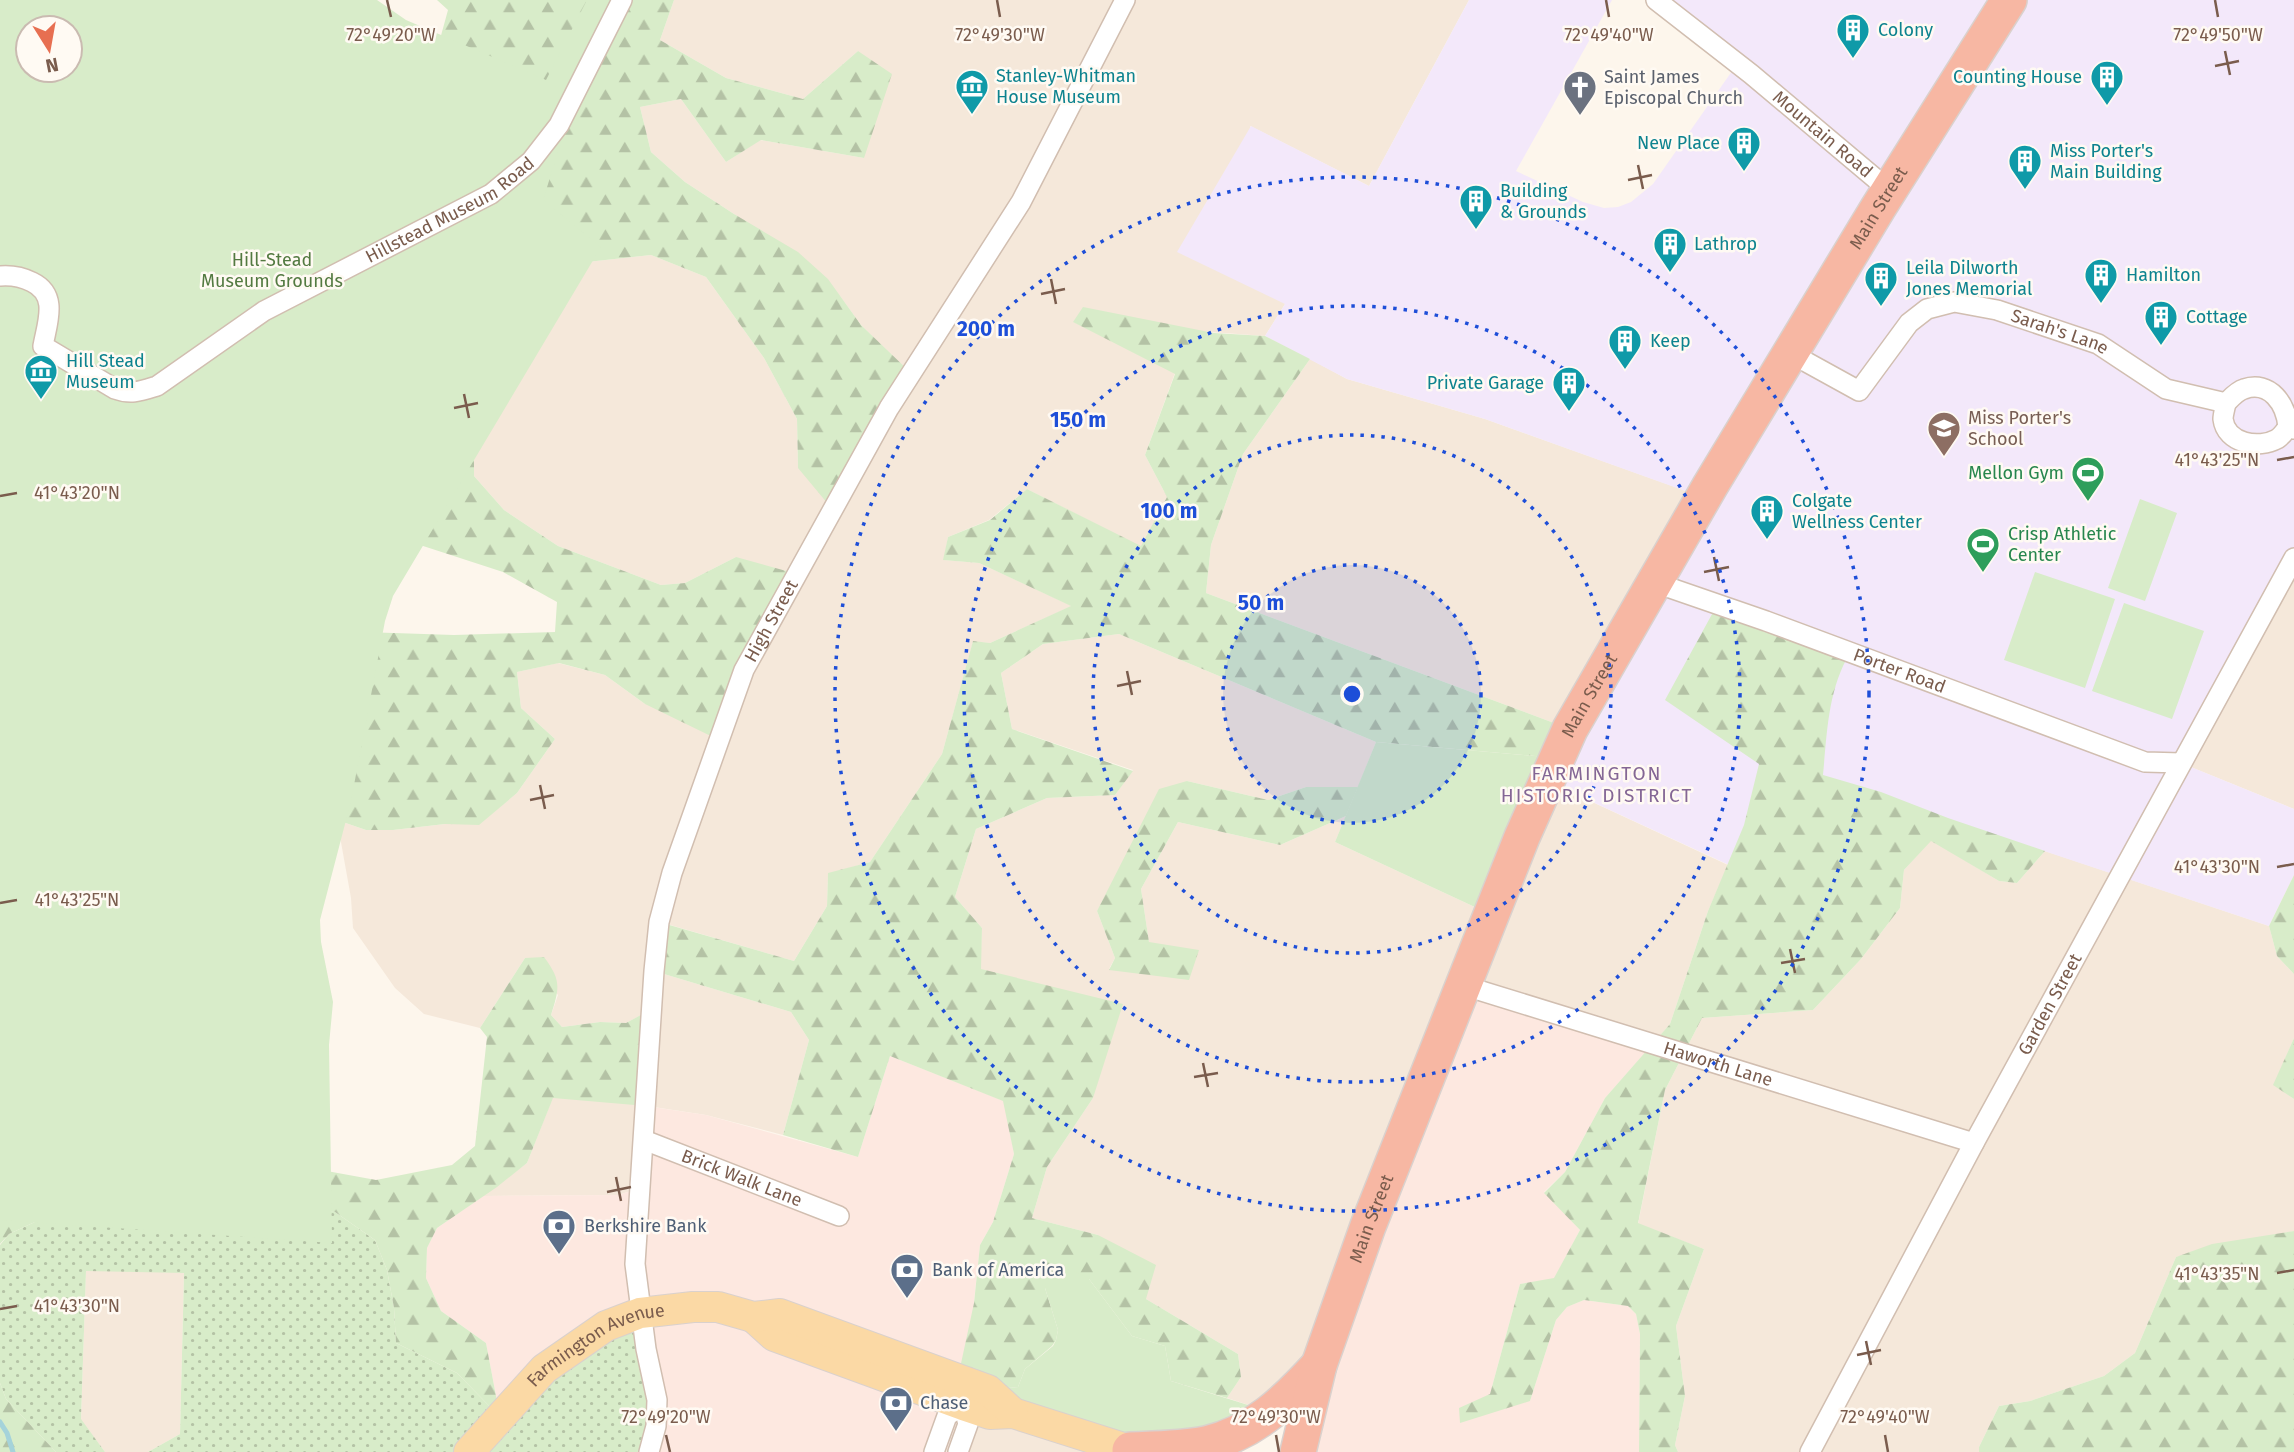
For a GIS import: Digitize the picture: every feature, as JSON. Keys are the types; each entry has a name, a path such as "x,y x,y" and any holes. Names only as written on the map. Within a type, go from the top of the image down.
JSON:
{"highway":[{"name":"Main Street","path":"1298,1452 1319,1365 1368,1226 1521,837 1570,729 1653,582 1790,353 2009,0"},
{"path":"1133,1451 1207,1444 1241,1433 1266,1417 1319,1365"}],"main road":[{"name":"Farmington Avenue","path":"469,1452 544,1370 606,1326 640,1313 693,1307 718,1307 753,1317 780,1314 988,1390 1013,1413"},
{"name":"Farmington Avenue","path":"753,1317 774,1336 962,1405 990,1414 1013,1413 1133,1451"}],"street":[{"name":"Hillstead Museum Road","path":"0,276 24,278 46,292 50,302 43,346 115,389 127,393 157,386 264,311 492,194 531,160 559,125 622,0"},
{"name":"High Street","path":"649,1452 656,1426 657,1400 640,1313 635,1264 654,971 659,922 672,873 744,670 889,408 1021,202 1125,0"},
{"name":"Mountain Road","path":"1656,0 1889,190"},
{"name":"Sarah's Lane","path":"1790,353 1859,391 1909,323 1927,309 1954,302 1997,310 2098,344 2165,389 2226,403"},
{"path":"2257,387 2270,391 2279,398 2291,428 2278,438 2263,444 2246,443 2232,436 2223,421 2226,403 2242,389 2257,387"},
{"name":"Garden Street","path":"1810,1452 1974,1143 2294,558"},
{"name":"Porter Road","path":"1653,582 2145,762 2181,763"},
{"path":"2145,762 2165,794"},
{"name":"Haworth Lane","path":"1462,985 1974,1143"},
{"name":"Brick Walk Lane","path":"644,1140 838,1216"},
{"path":"934,1452 947,1416 962,1405 968,1424 958,1452"}],"shaded area":[{"path":"674,0 1469,0 1369,186 1250,126 1285,304 1265,336 1074,322 1175,373 1145,455 1167,497 1141,547 1027,489 989,520 948,537 944,560 979,563 1072,606 990,643 973,642 942,754 870,862 828,874 827,906 794,961 660,922 654,971 791,1012 809,1040 783,1135 706,1115 647,1106 641,1188 618,1195 483,1196 527,1163 553,1097 651,1010 626,1023 600,1022 562,1027 551,1015 558,995 525,958 480,1028 424,1014 395,988 353,928 351,898 337,820 366,830 479,824 517,793 555,739 521,708 517,672 558,663 605,675 645,704 736,557 685,583 661,585 558,546 504,510 474,476 474,436 578,263 651,255 706,277 764,358 797,419 798,468 911,374 861,325 840,296 734,214 685,182 651,152 640,107 681,99 726,162 760,140 864,158 858,51 803,99 726,78 660,40"},
{"name":"Miss Porter's School","path":"1469,0 1612,0 1516,171 1583,202 1604,208 1631,202 1653,184 1737,64 1656,0 2294,0 2294,558 2181,763 2294,809 2294,875 2269,926 1948,819 1857,924 1547,781 1702,497 1485,419 1347,379 1265,336 1285,304 1177,252 1251,126 1369,186"},
{"path":"1310,359 1347,379 1485,419 1703,497 1570,729 1206,593 1211,545 1243,454"},
{"path":"2294,558 2294,809 2181,763"},
{"path":"1119,634 1376,742 1358,787 1306,787 1268,800 1187,781 1097,911 1115,958 1109,969 1149,942 1141,889 1178,822 1280,845 1346,816 1335,842 1492,915 1547,781 1728,865 1708,911 1670,1024 1652,1045 1333,1321 1261,1409 1227,1398 1241,1377 1238,1354 1146,1299 1098,1235 1032,1218 1047,1167 1093,1098 980,969 982,928 955,897 976,829 1047,798 1115,795 1133,770 1012,729 1001,673 1043,644"},
{"path":"1931,840 1999,881 2017,883 2045,851 2269,926 2277,956 2294,974 2294,1038 2274,1085 2294,1099 2294,1231 2176,1257 2135,1353 2104,1376 2030,1401 1999,1406 1979,1452 1678,1452 1675,1445 1685,1396 1676,1326 1704,1249 1638,1224 1665,1090 1702,1018 1813,1010 1861,959 1900,908 1904,870"},
{"path":"1462,985 1652,1045 1605,1098 1565,1172 1544,1192 1580,1230 1554,1279 1520,1284 1490,1394 1530,1401 1556,1320 1567,1307 1584,1300 1628,1306 1636,1314 1640,1334 1639,1452 1298,1452"},
{"path":"890,1056 1004,1101 1014,1154 993,1222 980,1245 963,1405 946,1452 649,1452 500,1417 486,1343 441,1311 426,1278 427,1248 437,1228 483,1196 618,1195 641,1188 646,1106 706,1115 858,1157"},
{"path":"86,1270 184,1272 180,1434 148,1452 105,1452 81,1420"},
{"path":"963,1405 1131,1452 946,1452"}],"green space":[{"name":"Hill-Stead Museum Grounds","path":"0,0 377,0 406,20 546,80 587,0 623,0 569,117 543,200 601,247 393,596 385,621 351,801 320,920 321,942 333,1002 329,1045 332,1243 0,1220"},
{"path":"437,0 674,0 660,40 726,78 803,99 858,51 892,74 864,158 761,140 726,162 681,99 640,107 651,152 685,182 798,252 828,279 861,325 911,373 833,510 798,468 797,419 764,358 706,277 651,255 578,263 474,436 474,476 504,510 558,546 661,585 685,583 736,557 797,574 719,740 645,704 605,675 559,663 517,672 521,708 555,739 517,793 479,825 445,824 366,830 337,820 333,631 454,635 555,632 557,602 503,572 377,531 428,83 448,10"},
{"path":"1083,307 1214,333 1265,336 1310,359 1243,454 1211,545 1206,593 1570,729 1557,758 1376,742 1119,634 1043,644 1001,673 1012,729 1133,771 1115,795 1047,798 976,829 955,897 982,928 981,969 1123,1004 1093,1098 1047,1167 1032,1218 1098,1235 1156,1265 1146,1299 1238,1354 1241,1377 1227,1398 1171,1381 1165,1346 1132,1336 1089,1279 1045,1288 1058,1330 1056,1340 1025,1369 1018,1387 988,1390 960,1368 974,1303 980,1245 993,1222 1014,1154 1003,1101 890,1056 858,1157 783,1135 809,1040 791,1012 654,971 659,922 794,961 827,906 828,873 870,862 942,754 973,641 990,643 1071,606 979,563 943,560 948,537 990,520 1027,489 1141,546 1167,497 1145,455 1175,374 1073,322"},
{"path":"2140,499 2177,513 2145,601 2108,588"},
{"path":"2035,572 2115,599 2085,688 2004,660"},
{"path":"2124,603 2204,631 2172,719 2092,691"},
{"path":"1717,605 1850,653 1833,696 1823,775 1881,792 2045,851 2017,883 1999,881 1931,841 1904,870 1900,908 1861,959 1813,1010 1702,1018 1665,1090 1638,1223 1704,1249 1676,1326 1685,1396 1675,1445 1678,1452 1639,1452 1640,1334 1636,1314 1628,1306 1584,1300 1567,1307 1556,1320 1530,1401 1460,1423 1459,1408 1490,1394 1520,1284 1554,1278 1580,1230 1544,1193 1565,1172 1605,1098 1670,1024 1708,911 1744,825 1759,764 1665,700"},
{"path":"1376,742 1557,758 1492,915 1335,842"},
{"path":"1187,781 1268,800 1306,787 1358,787 1346,816 1280,845 1178,822 1141,889 1149,942 1199,950 1189,980 1109,970 1115,958 1097,911 1159,789"},
{"path":"2294,875 2294,974 2277,956 2269,926"},
{"path":"544,957 554,972 557,984 551,1015 562,1027 600,1022 626,1023 652,1009 646,1106 553,1098 527,1163 437,1228 427,1248 426,1278 441,1311 486,1343 500,1417 457,1373 396,1343 394,1308 387,1270 375,1240 335,1212 276,1208 52,1214 9,1234 0,1244 0,1150 294,1165 376,1180 452,1165 475,1146 487,1037 480,1028 525,958"},
{"path":"2294,1038 2294,1099 2273,1085"},
{"path":"276,1208 335,1212 375,1240 387,1270 394,1308 396,1343 457,1373 500,1417 640,1313 646,1349 649,1452 148,1452 180,1434 184,1273 86,1271 81,1419 105,1452 56,1452 6,1399 0,1383 0,1245 9,1234 52,1214"},
{"path":"2294,1231 2294,1452 1979,1452 1999,1406 2030,1401 2104,1376 2135,1353 2176,1257 2212,1244"},
{"path":"1069,1269 1089,1279 1132,1336 1165,1346 1171,1381 1261,1409 1130,1450 988,1390 1018,1387 1025,1369 1053,1346 1058,1330 1045,1288 1046,1276"},
{"path":"0,1383 6,1399 56,1452 0,1452"}],"waterway":[{"path":"0,1422 13,1452"}],"place":[{"name":"Colony","path":"1853,60"},
{"name":"Counting House","path":"2107,107"},
{"name":"Stanley-Whitman House Museum","path":"972,116"},
{"name":"Saint James Episcopal Church","path":"1580,117"},
{"name":"New Place","path":"1744,173"},
{"name":"Miss Porter's Main Building","path":"2025,191"},
{"name":"Building & Grounds","path":"1476,231"},
{"name":"Lathrop","path":"1670,274"},
{"name":"Hamilton","path":"2101,305"},
{"name":"Leila Dilworth Jones Memorial","path":"1881,308"},
{"name":"Cottage","path":"2161,347"},
{"name":"Keep","path":"1625,371"},
{"name":"Hill Stead Museum","path":"41,401"},
{"name":"Private Garage","path":"1569,413"},
{"name":"Miss Porter's School","path":"1944,458"},
{"name":"Mellon Gym","path":"2088,503"},
{"name":"Colgate Wellness Center","path":"1767,541"},
{"name":"Crisp Athletic Center","path":"1983,574"},
{"name":"Berkshire Bank","path":"559,1256"},
{"name":"Bank of America","path":"907,1300"},
{"name":"Chase","path":"896,1433"}],"district":[{"name":"FARMINGTON HISTORIC DISTRICT","path":"1597,784"}]}
